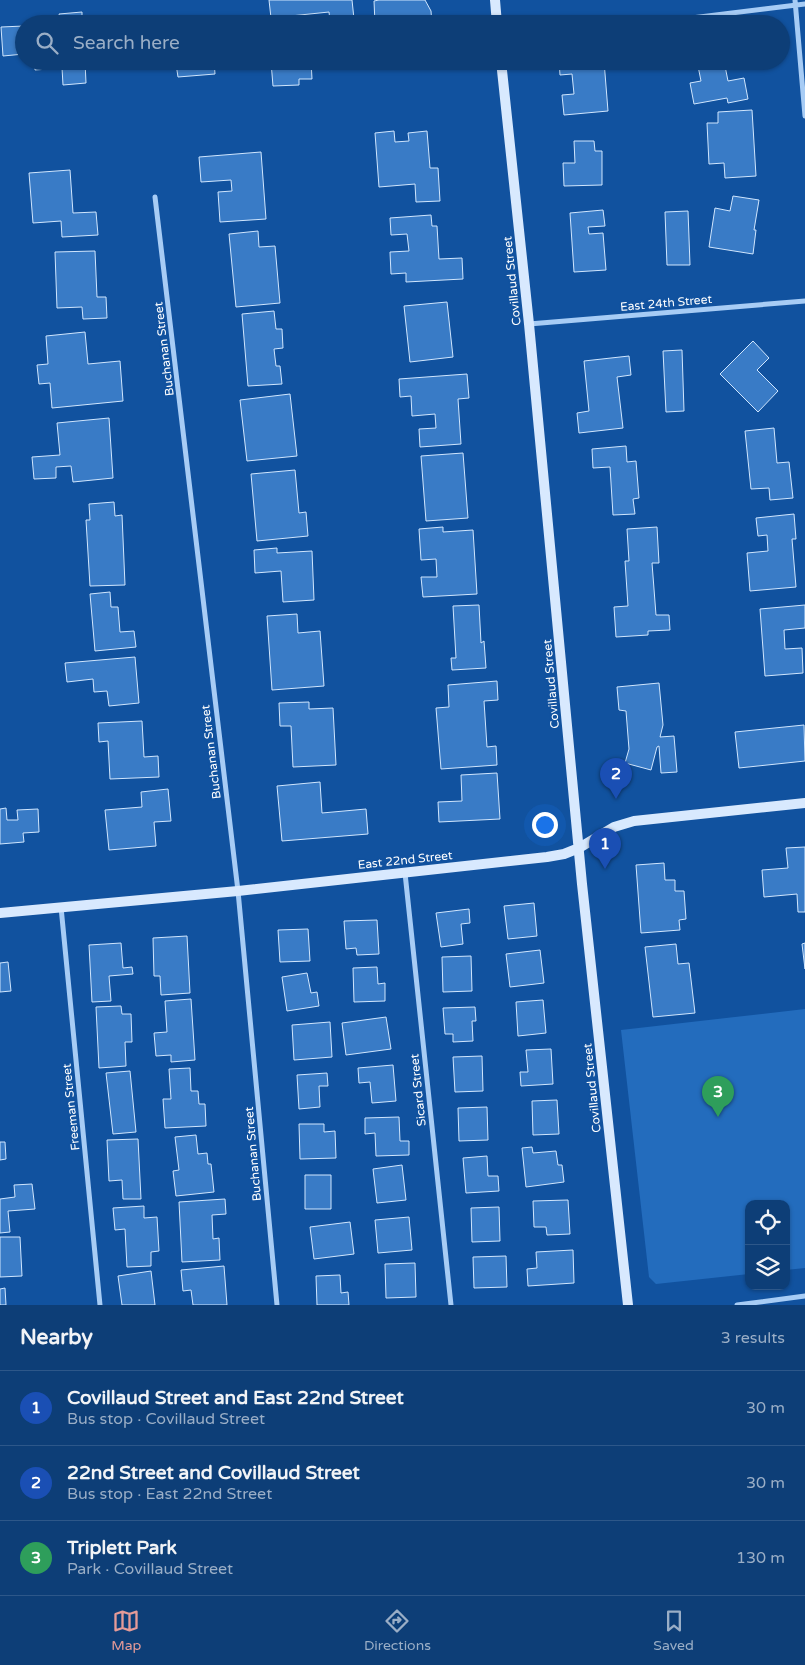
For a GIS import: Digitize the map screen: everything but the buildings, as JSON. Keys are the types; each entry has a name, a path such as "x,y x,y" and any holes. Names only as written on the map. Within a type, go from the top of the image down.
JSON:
{"street":[{"path":"495,0 496,15"},
{"path":"795,3 805,116"},
{"path":"708,15 795,3 805,4"},
{"name":"Covillaud Street","path":"502,70 529,324 579,848 628,1305"},
{"name":"Buchanan Street","path":"155,197 238,891 277,1305"},
{"name":"East 24th Street","path":"529,324 805,301"},
{"name":"East 22nd Street","path":"0,914 238,891 547,857 564,854 579,848 614,827 634,822 805,803"},
{"name":"Sicard Street","path":"404,873 451,1305"},
{"name":"Freeman Street","path":"61,907 100,1305"},
{"path":"737,1305 805,1296"}],"shaded area":[{"path":"805,1009 805,1268 790,1270 790,1200 745,1200 745,1274 656,1284 649,1277 621,1030"}],"place":[{"name":"22nd Street and Covillaud Street","path":"616,799"},
{"name":"Covillaud Street and East 22nd Street","path":"605,869"},
{"name":"Triplett Park","path":"718,1117"}]}
